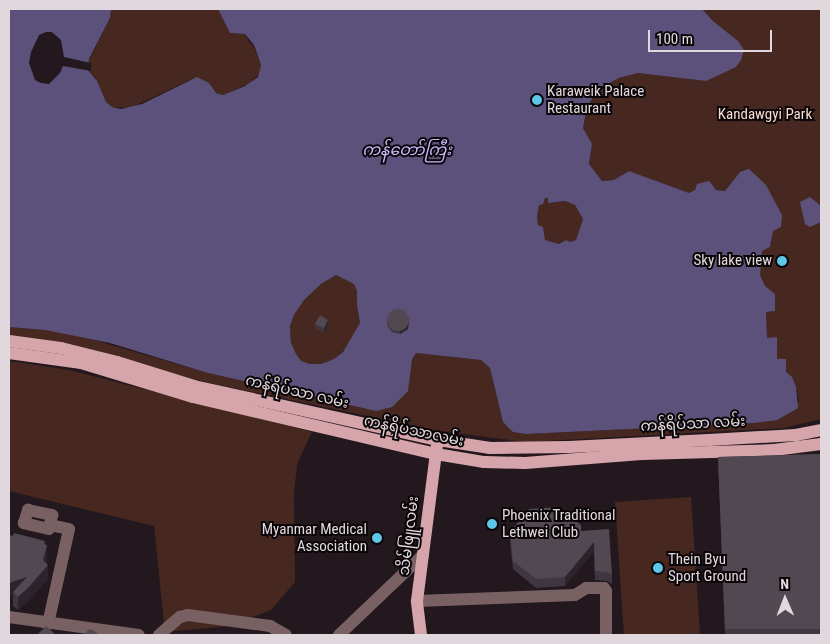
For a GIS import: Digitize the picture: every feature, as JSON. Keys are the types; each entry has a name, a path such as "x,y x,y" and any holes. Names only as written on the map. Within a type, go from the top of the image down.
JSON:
{"main road":[{"name":"ကန်ရိပ်သာ လမ်း","path":"9,341 61,348 117,362 194,386 438,440 490,448 523,449 735,439 796,435 821,430"},
{"name":"ကန်ရိပ်သာလမ်း","path":"9,353 81,363 193,397 436,454 484,462 525,463 642,454 766,450 818,445"},
{"name":"သိမ်ဖြူလမ်း","path":"421,635 418,601 438,440"}],"street":[{"path":"48,624 70,529 50,525"},
{"path":"339,635 423,555"},
{"path":"418,601 575,594 586,588 604,588 606,591 606,635"},
{"path":"159,635 180,617 188,615 270,626 286,635"},
{"path":"9,617 48,624 139,635"}],"green space":[{"path":"111,9 218,9 230,33 245,34 253,45 261,65 259,74 250,83 223,95 192,79 130,108 112,107 106,102 94,76 88,71 87,65 110,18"},
{"name":"Kandawgyi Park","path":"702,9 821,9 821,419 784,428 526,442 439,431 205,382 75,347 9,337 9,327 45,330 87,338 208,373 376,411 411,365 416,353 481,360 490,368 503,422 513,432 526,434 754,423 777,419 799,401 796,387 786,372 786,360 777,359 767,338 766,312 775,311 775,294 765,286 759,275 762,250 770,247 773,231 740,172 725,191 717,190 706,183 697,184 695,190 689,193 629,171 614,180 602,181 589,164 592,144 583,128 587,107 598,89 619,78 638,73 706,81 738,41 713,21"},
{"path":"548,198 549,203 565,201 575,205 583,219 576,240 570,242 566,240 560,244 544,240 544,232 538,225 537,217 539,204"},
{"path":"336,275 354,284 357,291 360,324 343,352 334,359 321,364 310,364 301,361 295,354 291,343 290,326 294,315 304,300 321,284"},
{"path":"9,361 69,370 312,432 297,464 294,494 295,582 271,610 230,626 165,632 154,526 9,491"},
{"name":"Thein Byu Sport Ground","path":"691,497 700,635 624,635 615,502"}],"water":[{"name":"ကန်တော်ကြီး","path":"9,9 111,9 110,18 89,59 88,70 97,81 106,102 112,107 121,109 142,104 197,77 209,83 216,93 223,95 245,86 258,77 261,65 254,45 245,34 230,33 218,9 702,9 713,21 738,41 744,50 741,60 736,67 706,81 638,73 619,78 598,89 587,107 583,128 592,144 589,164 602,181 614,180 629,171 689,193 695,190 697,184 709,181 716,190 725,191 740,172 749,169 766,185 782,215 781,227 773,231 770,247 762,251 760,275 765,286 775,294 775,311 766,312 767,338 777,337 777,359 786,359 786,372 792,377 796,387 798,408 777,420 754,423 526,434 513,432 503,422 490,368 481,360 416,353 412,360 408,391 392,407 376,411 208,373 110,343 45,330 9,327","holes":["545,198 548,198 548,203 565,201 575,205 583,219 576,240 570,242 566,240 559,244 545,240 543,227 538,225 537,217 539,205 543,204","336,275 354,284 357,291 360,323 343,352 334,359 321,364 310,364 301,361 291,343 290,326 294,315 304,300 321,284"]},
{"path":"810,197 821,206 821,222 810,227 805,224 800,202"}],"pier":[{"path":"52,32 61,40 64,57 91,63 91,71 63,66 60,73 49,84 35,80 29,63 31,52 39,35"}],"building":[{"path":"398,309 406,312 409,320 406,328 398,331 390,328 387,320 390,312"},
{"path":"320,315 328,320 324,328 315,324"},
{"path":"821,454 821,629 725,629 718,457"},
{"path":"558,507 581,525 581,531 609,529 612,575 607,572 595,571 594,542 565,577 536,579 513,561 510,532 529,509"},
{"path":"14,533 45,541 44,544 47,545 43,560 48,565 18,597 13,592 27,577 9,583 9,535 13,536"},
{"path":"46,626 56,635 37,635"},
{"path":"89,629 93,630 99,635 84,635"}],"place":[{"name":"Karaweik Palace Restaurant","path":"537,100"},
{"name":"Sky lake view","path":"782,261"},
{"name":"Phoenix Traditional Lethwei Club","path":"492,524"},
{"name":"Myanmar Medical Association","path":"377,538"},
{"name":"Thein Byu Sport Ground","path":"658,568"}]}
